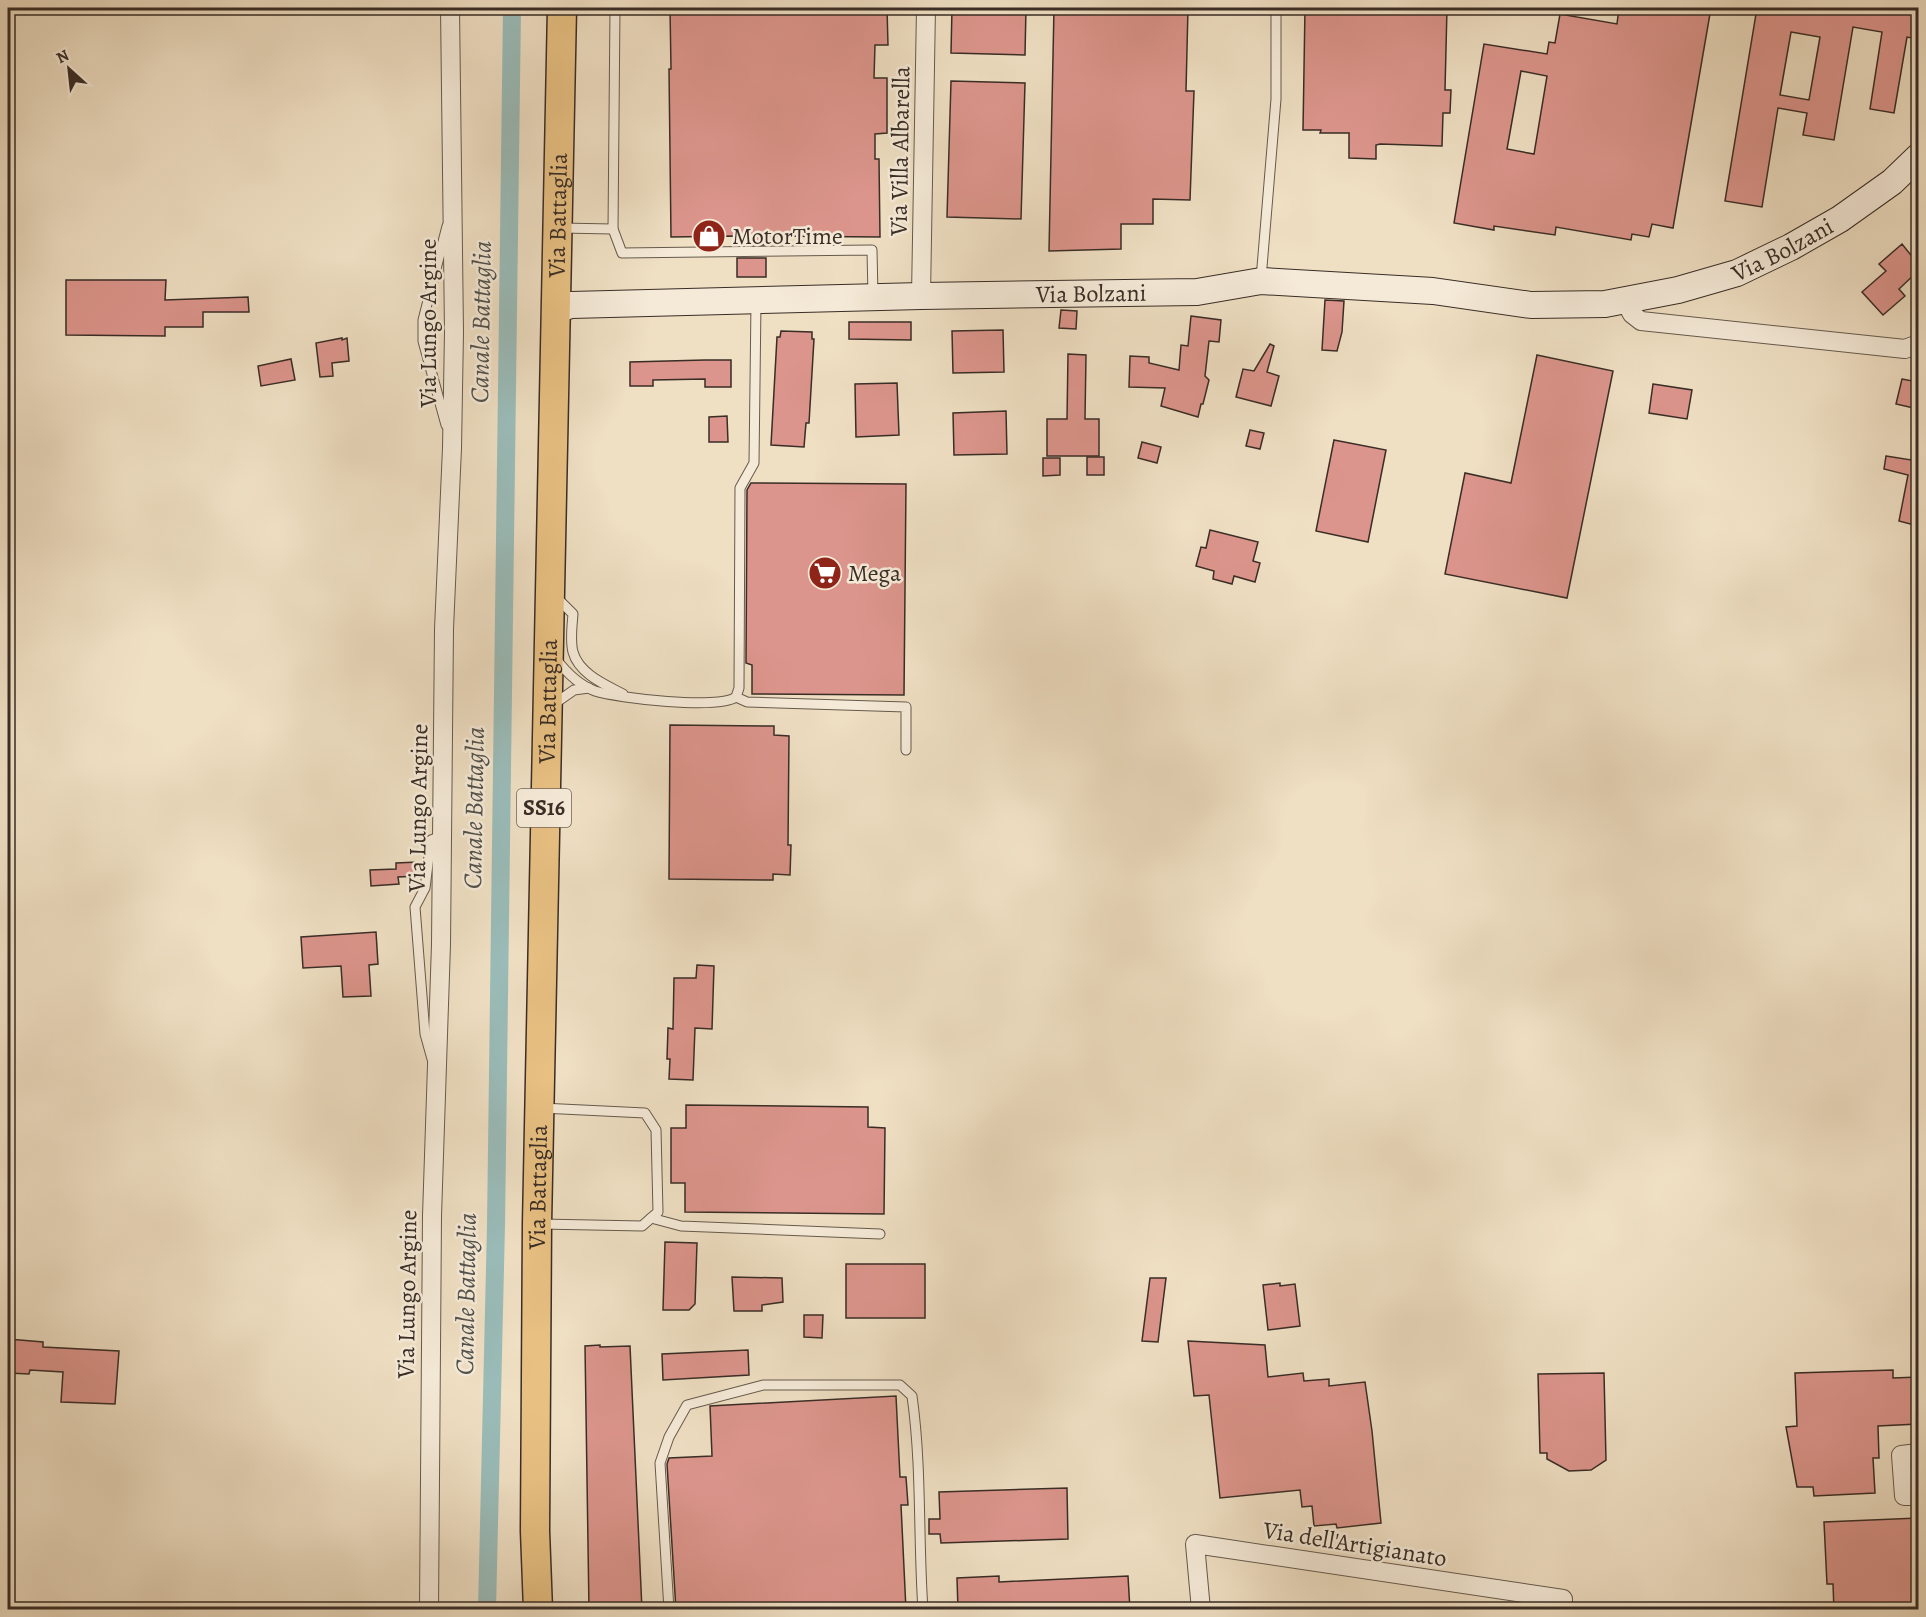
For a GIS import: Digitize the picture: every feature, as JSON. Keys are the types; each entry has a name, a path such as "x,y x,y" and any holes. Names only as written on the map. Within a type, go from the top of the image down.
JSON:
{"main road":[{"name":"Via Battaglia","path":"538,1610 537,1224 562,8"}],"street":[{"name":"Via Lungo Argine","path":"429,1610 435,1070 441,944 444,629 452,448 454,332 450,8"},
{"name":"Via Villa Albarella","path":"921,296 926,8"},
{"name":"Via Bolzani","path":"556,310 571,305 1197,292 1261,281 1433,291 1531,305 1605,304 1678,290 1737,273 1791,247 1840,219 1892,182 1918,157"},
{"path":"1625,301 1632,314 1641,321 1905,349 1918,344"},
{"path":"1918,1453 1901,1455 1904,1496 1918,1496"},
{"name":"Via dell'Artigianato","path":"1202,1610 1196,1544 1563,1599 1563,1610"}],"lane":[{"path":"615,8 613,229 622,253 872,250 873,297"},
{"path":"1261,281 1276,99 1276,8"},
{"path":"452,207 423,320 423,341 452,448"},
{"path":"558,228 613,229"},
{"path":"546,713 557,700 565,695 574,690 589,688 631,698 656,701 725,702 736,697 740,688 740,488 754,463 756,301"},
{"path":"549,590 573,614 572,646 578,662 600,682 631,698"},
{"path":"548,646 569,674 589,688"},
{"path":"736,697 747,702 906,708 906,750"},
{"path":"435,1070 425,1034 415,907 425,888 431,840 442,836"},
{"path":"537,1224 642,1226 658,1212 656,1130 645,1113 539,1108"},
{"path":"651,1218 681,1226 880,1234"},
{"path":"669,1610 660,1463 669,1437 687,1405 763,1385 900,1385 912,1396 917,1433 923,1610"}],"building":[{"path":"670,8 887,8 888,45 875,45 874,78 887,78 887,133 875,134 875,159 879,159 880,237 766,236 766,245 737,245 737,236 671,237"},
{"path":"952,8 1026,8 1025,55 951,53"},
{"path":"1054,8 1188,8 1186,91 1194,91 1190,200 1153,199 1153,224 1121,224 1121,249 1049,251"},
{"path":"1305,8 1447,8 1445,90 1451,90 1450,113 1443,113 1442,146 1380,144 1376,145 1376,159 1349,158 1349,133 1320,133 1321,130 1303,130"},
{"path":"1619,8 1711,8 1673,228 1652,224 1649,237 1632,234 1631,240 1556,227 1555,235 1494,226 1494,230 1454,223 1484,44 1547,54 1549,42 1555,43 1560,14 1617,24","holes":["1521,71 1547,76 1534,154 1507,149"]},
{"path":"1757,8 1918,8 1918,39 1907,37 1894,113 1870,109 1882,32 1853,27 1834,140 1803,135 1807,113 1778,108 1762,207 1725,201","holes":["1791,32 1820,37 1809,100 1780,95"]},
{"path":"951,81 1025,83 1021,219 947,217"},
{"path":"1902,244 1918,264 1918,271 1899,289 1905,296 1883,315 1862,292 1886,271 1879,264"},
{"path":"737,258 766,258 766,277 737,277"},
{"path":"66,280 166,280 165,300 248,297 249,312 203,312 203,327 165,327 165,336 66,335"},
{"path":"1325,300 1344,301 1342,332 1337,351 1322,350"},
{"path":"1061,310 1077,311 1076,329 1059,328"},
{"path":"1191,316 1221,320 1219,342 1209,341 1205,376 1209,380 1198,417 1161,406 1165,388 1129,387 1130,356 1149,357 1149,363 1179,370 1181,345 1188,346"},
{"path":"849,322 911,322 911,340 849,339"},
{"path":"1003,330 1004,372 953,373 952,331"},
{"path":"781,331 812,332 812,339 814,339 809,423 806,423 804,447 771,445 777,337 780,337"},
{"path":"342,338 342,340 347,338 349,361 332,363 333,376 320,377 316,343"},
{"path":"1270,344 1274,346 1267,372 1279,376 1271,406 1236,397 1243,369 1254,371"},
{"path":"1068,354 1086,355 1085,419 1099,419 1099,456 1047,456 1047,419 1067,419"},
{"path":"1537,355 1613,371 1567,598 1445,574 1465,473 1511,483"},
{"path":"291,359 295,380 261,386 258,366"},
{"path":"731,360 731,387 705,387 705,379 653,380 653,386 630,386 630,362"},
{"path":"1902,379 1918,382 1918,409 1896,404"},
{"path":"897,383 899,435 856,437 855,384"},
{"path":"1653,384 1692,390 1687,419 1649,413"},
{"path":"1006,411 1007,454 954,455 953,413"},
{"path":"727,416 728,442 709,442 709,417"},
{"path":"1250,430 1264,433 1260,449 1246,446"},
{"path":"1334,440 1386,450 1368,542 1316,531"},
{"path":"1142,442 1161,447 1157,463 1138,458"},
{"path":"1886,456 1911,460 1912,456 1918,457 1918,526 1899,521 1908,475 1884,469"},
{"path":"1087,457 1104,457 1104,475 1087,475"},
{"path":"1043,458 1060,458 1060,475 1043,476"},
{"name":"Mega","path":"751,483 906,484 904,695 752,694 752,665 746,663 747,490"},
{"path":"1210,530 1258,542 1253,561 1260,563 1255,582 1234,576 1232,584 1213,579 1214,571 1196,566 1201,547 1206,548"},
{"path":"670,725 774,726 774,735 789,736 790,875 773,874 773,880 669,879"},
{"path":"418,862 419,876 398,877 399,884 371,886 370,870 396,869 396,863"},
{"path":"376,932 378,964 369,965 371,996 343,997 341,966 303,968 301,937"},
{"path":"697,965 714,966 712,1029 695,1028 693,1080 669,1079 668,1028 673,1029 674,978 696,978"},
{"path":"686,1105 868,1107 868,1127 885,1128 884,1214 685,1212 685,1183 671,1183 671,1128 686,1128"},
{"path":"665,1242 697,1243 695,1304 689,1310 663,1310"},
{"path":"846,1264 925,1264 925,1318 846,1318"},
{"path":"732,1277 782,1278 783,1302 762,1305 762,1311 734,1311"},
{"path":"1150,1278 1166,1278 1158,1342 1142,1341"},
{"path":"1280,1283 1280,1286 1295,1284 1300,1326 1268,1330 1263,1285"},
{"path":"804,1315 823,1315 822,1338 804,1337"},
{"path":"8,1339 43,1342 43,1347 119,1351 115,1404 61,1402 63,1372 30,1370 29,1374 8,1373"},
{"path":"1188,1341 1265,1345 1268,1377 1303,1373 1304,1381 1329,1379 1329,1386 1365,1382 1381,1523 1337,1528 1336,1524 1314,1526 1312,1506 1302,1507 1300,1490 1220,1498 1209,1395 1194,1396"},
{"path":"600,1345 600,1347 630,1346 642,1610 589,1610 585,1346"},
{"path":"748,1350 749,1375 663,1380 662,1354"},
{"path":"1893,1370 1893,1378 1918,1377 1918,1424 1878,1426 1879,1458 1873,1458 1875,1493 1814,1496 1813,1487 1797,1487 1786,1427 1797,1426 1795,1373"},
{"path":"1604,1373 1606,1460 1591,1470 1569,1471 1547,1459 1547,1453 1540,1453 1538,1374"},
{"path":"896,1396 900,1477 906,1477 908,1505 901,1505 906,1610 676,1610 667,1464 669,1458 712,1456 710,1406"},
{"path":"1067,1488 1068,1539 941,1543 940,1534 929,1534 929,1519 940,1519 939,1492"},
{"path":"1918,1518 1918,1610 1834,1610 1833,1584 1827,1584 1824,1522"},
{"path":"999,1576 999,1582 1128,1576 1130,1610 958,1610 957,1578"}],"waterway":[{"name":"Canale Battaglia","path":"487,1610 496,1225 512,8"}],"place":[{"name":"MotorTime","path":"709,236"},
{"name":"Mega","path":"825,573"}]}
